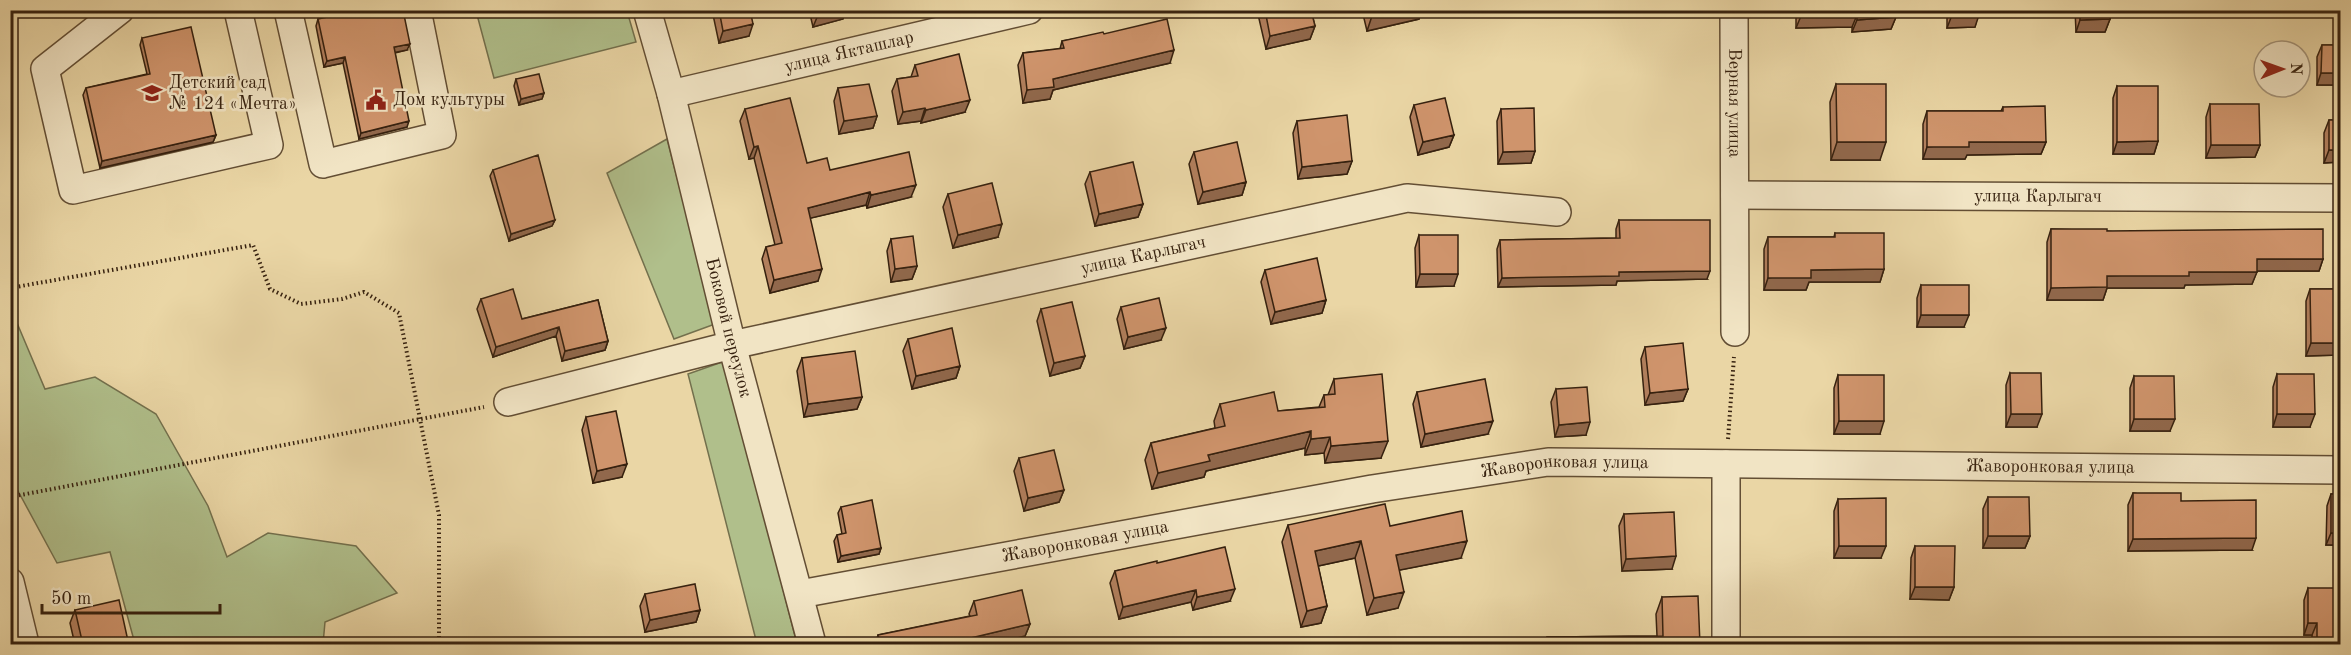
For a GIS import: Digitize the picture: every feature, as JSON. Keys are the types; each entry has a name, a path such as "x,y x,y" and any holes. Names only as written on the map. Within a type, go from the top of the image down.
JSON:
{"street":[{"path":"120,10 45,69 73,190 269,145 238,10"},
{"path":"288,10 323,165 442,135 417,10"},
{"name":"Боковой переулок","path":"647,10 671,94 732,345 812,645"},
{"name":"улица Якташлар","path":"671,94 1029,10"},
{"name":"Верная улица","path":"1734,10 1735,332"},
{"name":"улица Карлыгач","path":"1735,195 2340,198"},
{"name":"улица Карлыгач","path":"508,402 732,345 1407,198 1557,212"},
{"name":"Жаворонковая улица","path":"800,594 1372,489 1548,462 2340,470"},
{"path":"1726,464 1726,645"},
{"path":"10,582 25,645"}],"path":[{"path":"10,288 253,245 270,289 301,304 342,299 364,292 399,313 439,514 439,645"},
{"path":"1726,464 1735,332"},
{"path":"10,497 508,402"}],"green space":[{"path":"476,11 627,11 636,42 494,78"},
{"path":"667,139 715,324 674,339 607,173"},
{"path":"10,323 17,323 45,389 95,377 156,414 208,506 227,557 268,533 356,546 397,593 325,622 323,644 135,644 110,552 57,563 11,478"},
{"path":"725,361 797,644 757,644 688,374"}],"building":[{"name":"Дом культуры","path":"360,10 403,10 410,44 394,47 409,121 361,133 345,57 327,61 318,19"},
{"path":"719,10 750,10 753,24 723,31"},
{"path":"817,10 833,10 818,15"},
{"path":"1265,10 1311,10 1315,26 1270,36"},
{"path":"1801,10 1895,10 1896,17 1857,20 1857,15 1801,16"},
{"path":"1952,10 1979,10 1979,15 1952,15"},
{"path":"2080,10 2110,10 2110,19 2080,20"},
{"path":"1167,19 1174,50 1053,79 1054,87 1027,90 1023,53 1064,48 1062,41"},
{"path":"191,27 216,135 102,161 86,88 150,74 142,38"},
{"path":"2322,45 2340,45 2340,73 2321,73"},
{"path":"959,54 970,100 926,110 925,108 903,112 897,79 918,76 915,65"},
{"path":"539,74 544,93 521,99 516,79"},
{"path":"869,84 877,116 844,121 838,88"},
{"path":"1836,84 1886,84 1886,142 1837,142"},
{"path":"2117,86 2158,86 2158,141 2117,142"},
{"path":"790,98 807,163 827,158 830,170 909,152 916,185 871,195 870,192 808,208 822,269 774,280 766,247 782,243 758,146 754,147 745,109"},
{"path":"1445,98 1454,135 1423,142 1414,105"},
{"path":"2210,104 2259,104 2260,145 2211,145"},
{"path":"2045,106 2046,142 1969,142 1969,147 1927,147 1927,111 2003,111 2003,107"},
{"path":"1534,108 1535,151 1503,152 1501,109"},
{"path":"1347,115 1352,161 1302,167 1297,121"},
{"path":"2329,120 2340,120 2340,150 2329,150"},
{"path":"1237,142 1246,182 1203,192 1194,152"},
{"path":"538,155 555,220 511,234 493,170"},
{"path":"1133,162 1143,204 1099,214 1090,172"},
{"path":"992,183 1002,224 958,235 948,194"},
{"path":"1619,220 1710,220 1710,271 1619,272 1619,276 1502,278 1500,240 1620,238"},
{"path":"2051,229 2107,229 2107,231 2323,229 2323,259 2257,259 2257,272 2189,272 2189,276 2107,276 2107,287 2051,288"},
{"path":"1835,233 1884,233 1884,269 1811,270 1811,278 1768,278 1768,237 1835,237"},
{"path":"1419,235 1458,235 1458,274 1420,274"},
{"path":"913,236 917,266 895,269 891,239"},
{"path":"1317,258 1326,300 1275,312 1265,270"},
{"path":"1921,285 1969,285 1969,315 1921,315"},
{"path":"513,289 522,319 598,300 608,341 565,351 559,327 496,347 481,299"},
{"path":"2310,289 2340,289 2340,343 2311,343"},
{"path":"1159,298 1166,328 1128,337 1121,307"},
{"path":"1072,302 1085,356 1054,363 1041,309"},
{"path":"952,328 960,366 916,376 908,339"},
{"path":"1683,343 1688,389 1650,393 1645,347"},
{"path":"855,351 862,397 808,404 802,358"},
{"path":"2010,373 2041,373 2042,414 2011,414"},
{"path":"1382,374 1388,441 1331,446 1330,437 1311,439 1311,431 1208,455 1210,461 1158,473 1151,443 1225,426 1220,404 1274,392 1278,411 1325,407 1324,395 1335,394 1334,379"},
{"path":"2277,374 2314,374 2315,414 2277,414"},
{"path":"1838,375 1884,375 1884,421 1839,421"},
{"path":"2134,376 2174,376 2175,419 2134,419"},
{"path":"1485,379 1493,421 1425,434 1417,392"},
{"path":"1587,387 1590,422 1559,425 1556,389"},
{"path":"616,411 627,464 597,471 586,417"},
{"path":"1054,450 1064,490 1028,498 1019,458"},
{"path":"2133,493 2181,493 2181,501 2256,500 2256,538 2133,539"},
{"path":"2331,494 2340,494 2340,533 2331,533"},
{"path":"1988,497 2029,497 2030,536 1988,536"},
{"path":"1886,498 1886,546 1839,546 1838,499"},
{"path":"872,500 881,548 841,556 837,535 846,533 841,507"},
{"path":"1385,504 1390,526 1462,511 1467,541 1396,555 1404,592 1374,598 1361,541 1315,551 1327,606 1307,611 1288,525"},
{"path":"1674,512 1676,556 1626,559 1624,514"},
{"path":"1915,546 1955,546 1954,587 1915,587"},
{"path":"1225,547 1235,589 1197,597 1196,590 1123,607 1115,571"},
{"path":"695,584 700,610 650,620 645,594"},
{"path":"2308,588 2340,588 2340,645 2317,645 2317,623 2308,623"},
{"path":"1022,590 1030,624 962,640 963,645 881,645 878,635 977,615 974,601"},
{"path":"1698,596 1700,645 1546,645 1547,637 1663,636 1662,597"},
{"path":"119,600 128,641 112,645 83,645 75,610"},
{"path":"1884,639 1884,645 1846,645 1846,640"},
{"path":"2198,640 2243,640 2243,645 2198,645"}],"place":[{"name":"Детский сад № 124 «Мечта»","path":"152,93"},
{"name":"Дом культуры","path":"376,100"}]}
